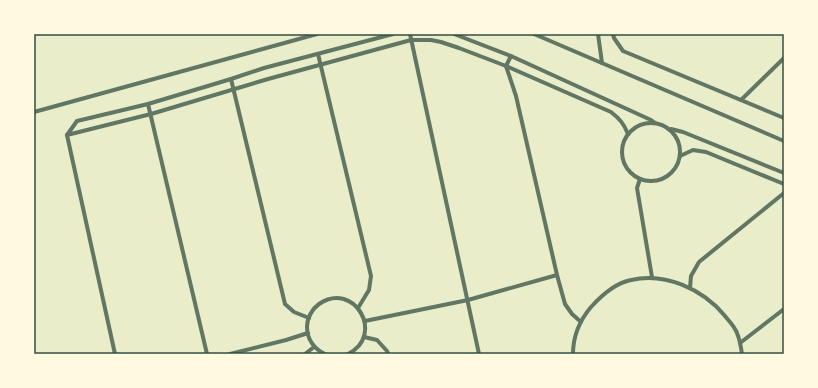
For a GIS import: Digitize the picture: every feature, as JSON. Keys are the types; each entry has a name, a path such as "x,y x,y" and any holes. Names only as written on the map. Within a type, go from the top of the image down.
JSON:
{"street":[{"path":"34,112 317,34"},
{"path":"115,354 67,135 77,121 148,104 264,68 393,34"},
{"path":"410,34 479,354"},
{"path":"454,34 511,56 655,123"},
{"path":"534,34 784,141"},
{"path":"598,34 602,63"},
{"path":"617,34 614,36 623,51 784,118"},
{"path":"67,135 151,114 268,79 411,40 431,40 450,44 506,66 611,112 619,118 625,126 628,134"},
{"path":"318,54 371,276 369,290 358,308"},
{"path":"511,56 506,66 516,96 557,275 565,304 572,314 581,322"},
{"path":"741,100 784,58"},
{"path":"231,79 286,304 294,312 309,318"},
{"path":"148,104 207,354"},
{"path":"669,128 678,140 680,148 680,156 674,170 669,175 655,181 648,181 634,176 624,163 622,148 628,134 633,129 647,123 655,123 683,132 784,173"},
{"path":"680,156 693,150 706,152 784,184"},
{"path":"640,179 637,188 652,277"},
{"path":"690,288 691,276 699,262 784,193"},
{"path":"365,321 468,300 557,275"},
{"path":"573,354 573,345 576,333 581,322 596,301 612,289 630,280 652,277 671,281 690,288 712,302 722,311 737,332 742,354"},
{"path":"325,354 314,347 310,340 307,326 312,311 317,305 330,298 338,298 346,299 358,308 365,321 366,329 361,343 356,349 348,354"},
{"path":"740,343 784,309"},
{"path":"230,354 308,333"},
{"path":"364,336 377,340 388,354"},
{"path":"305,354 314,347"}]}
